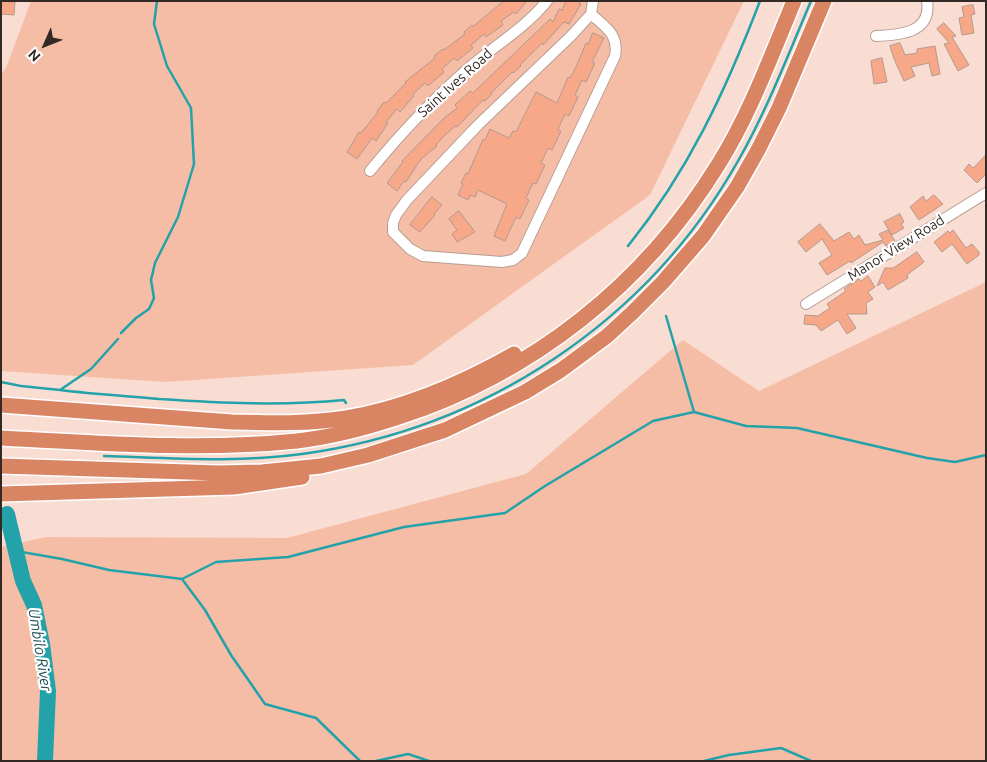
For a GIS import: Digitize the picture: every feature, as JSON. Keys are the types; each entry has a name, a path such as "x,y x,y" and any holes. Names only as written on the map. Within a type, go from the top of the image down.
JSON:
{"highway":[{"path":"1,438 202,446 299,441 373,426 456,396 489,380 559,338 617,290 677,224 720,162 749,106 794,1"},
{"path":"1,494 234,487 279,482 329,473 387,458 525,392 561,370 607,336 684,260 721,212 758,150 779,108 824,1"},
{"path":"1,405 232,422 267,423 346,418 384,409 425,396 461,381 545,336 617,290"},
{"path":"1,466 162,473 262,472 320,466 368,455 445,430"}],"street":[{"name":"Saint Ives Road","path":"370,171 403,132 449,86 530,19 546,1"},
{"path":"591,14 612,34 617,47 615,56 522,253 513,260 502,262 423,256 410,249 394,232 393,223 396,215 407,200 478,125 551,56 591,14 593,1"},
{"path":"876,36 898,34 918,28 926,17 928,1"},
{"name":"Manor View Road","path":"806,304 986,193"}],"shaded area":[{"path":"31,1 744,1 650,195 413,365 165,382 1,371 1,74 6,68"},
{"path":"986,282 986,761 1,761 1,547 46,537 287,538 526,474 683,340 759,391"}],"building":[{"path":"1,1 15,2 14,15 1,14"},
{"path":"504,1 527,1 516,14 514,12 501,21 503,25 486,37 484,34 471,45 473,48 457,61 454,58 442,69 444,72 428,86 425,83 413,94 414,96 400,112 397,109 386,122 388,123 376,141 372,138 357,159 347,152 359,132 361,133 384,102 386,103 405,82 435,58 434,56 465,34 464,32 472,25"},
{"path":"566,1 580,1 579,3 581,4 569,24 564,22 485,101 483,100 457,127 455,126 443,137 437,146 421,159 406,182 404,181 397,191 387,183 402,161 444,118 457,108 455,105 470,91 473,93 550,19 553,22 559,9 562,10"},
{"path":"973,5 975,14 971,15 974,33 962,35 959,18 964,17 962,7"},
{"path":"944,23 956,36 952,37 969,65 958,71 944,44 949,43 937,29"},
{"path":"593,33 604,38 592,62 595,63 586,82 582,80 575,95 578,97 569,116 565,114 558,129 561,131 552,150 548,148 541,163 545,165 536,184 533,183 526,198 529,200 520,219 516,217 505,241 494,236 507,204 478,190 475,197 471,195 468,200 458,195 463,184 461,183 466,173 468,174 483,139 485,140 490,129 509,138 513,131 516,132 536,92 557,103 568,77 570,78 586,43 588,44"},
{"path":"900,43 905,55 917,53 917,49 935,46 940,74 932,76 929,63 911,67 915,76 904,81 890,46"},
{"path":"882,58 887,82 874,84 871,61"},
{"path":"986,155 986,174 977,183 964,170 969,164 973,168"},
{"path":"934,195 943,204 919,220 910,207 923,196 926,201"},
{"path":"432,197 442,205 420,232 410,225"},
{"path":"459,211 475,232 457,242 452,234 457,230 449,219"},
{"path":"900,214 904,222 901,224 904,228 892,235 884,222"},
{"path":"820,224 834,241 849,232 854,239 859,235 865,245 883,240 879,234 888,230 895,241 886,246 883,242 851,263 850,261 827,275 819,263 832,255 822,239 806,252 798,242"},
{"path":"953,230 966,248 972,244 979,252 979,255 967,264 952,244 942,252 934,242 948,231 950,233"},
{"path":"917,252 924,262 907,275 908,278 888,290 883,282 877,286 885,268 893,268"},
{"path":"868,276 875,287 868,292 873,299 866,303 867,314 847,314 856,328 847,334 838,320 821,331 816,325 804,324 805,315 818,316 830,308 827,304 846,291 844,289 859,279 861,281"}],"waterway":[{"path":"121,333 136,318 149,309 154,298 151,280 155,263 178,217 194,164 191,108 167,66 154,24 157,1"},
{"path":"628,246 669,188 704,129 733,67 760,1"},
{"path":"104,456 203,459 277,457 370,441 435,420 496,393 554,358 608,318 657,271 701,219 749,142 811,1"},
{"path":"666,316 694,412"},
{"path":"1,382 60,390 91,369 118,339"},
{"path":"60,390 205,402 275,403 344,400 346,403"},
{"path":"16,551 109,570 182,579 216,562 288,557 404,527 505,513 545,486 653,421 694,412 746,426 797,428 927,458 955,462 986,455"},
{"name":"Umbilo River","path":"7,514 23,581 34,605 42,644 48,691 45,761"},
{"path":"182,579 205,610 231,655 265,704 316,718 360,761"},
{"path":"704,761 729,755 781,748 811,761"},
{"path":"376,761 408,754 429,761"}]}
